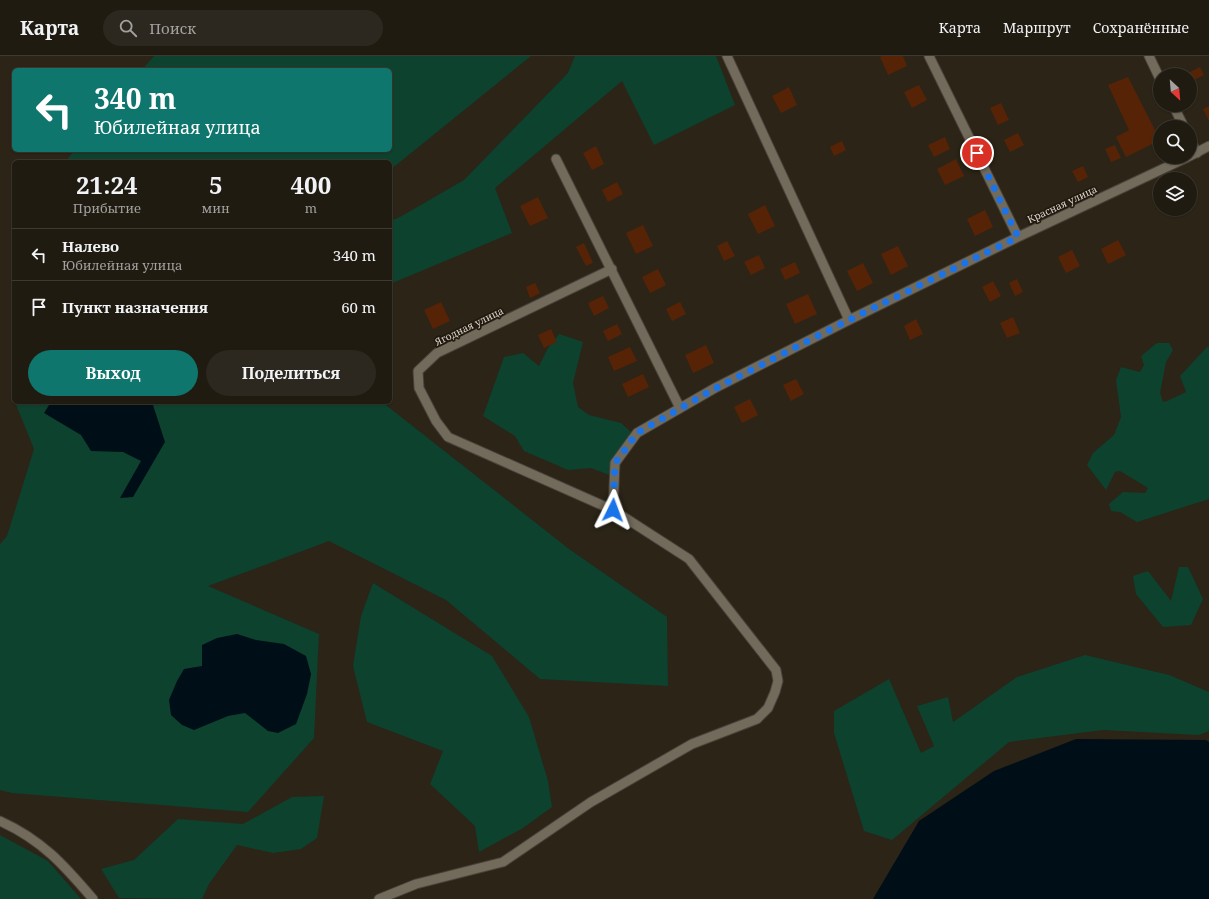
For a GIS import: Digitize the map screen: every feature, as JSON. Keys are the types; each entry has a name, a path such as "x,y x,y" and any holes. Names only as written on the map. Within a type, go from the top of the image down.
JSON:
{"street":[{"path":"727,56 849,320"},
{"path":"929,56 1018,237"},
{"path":"1149,56 1155,68"},
{"name":"Красная улица","path":"1197,152 1209,146"},
{"path":"556,159 680,408"},
{"name":"Красная улица","path":"613,510 615,463 637,433 716,388 849,320 1018,237 1172,164"},
{"name":"Ягодная улица","path":"612,270 438,353 418,371 419,388 436,421 448,437 613,510"},
{"path":"379,899 416,884 503,862 590,802 692,744 757,719 768,708 778,681 776,670 694,565 689,559 613,510"},
{"path":"0,821 13,827 54,855 93,899"}],"green space":[{"path":"154,56 531,56 392,168 392,160 67,160 73,152 392,152 392,68 144,68"},
{"path":"575,56 716,56 735,105 654,145 622,81 495,188 512,233 392,283 392,220 464,180 568,73"},
{"path":"559,334 583,342 573,383 578,407 589,415 621,423 632,433 612,476 591,468 568,470 524,451 515,436 483,416 504,357 523,353 539,366 548,348"},
{"path":"1157,343 1169,343 1173,350 1166,362 1160,393 1163,402 1186,392 1180,376 1207,347 1209,347 1209,499 1137,522 1120,512 1111,511 1109,504 1123,492 1145,493 1148,488 1120,471 1115,472 1106,490 1087,465 1093,453 1114,435 1121,417 1116,380 1121,367 1140,372 1144,365 1141,356"},
{"path":"16,404 385,404 569,549 667,617 668,686 540,679 446,600 329,541 208,586 319,634 314,738 248,812 12,793 0,790 0,544 7,536 34,449"},
{"path":"1179,567 1188,567 1203,599 1191,625 1163,627 1136,594 1133,576 1148,571 1171,601"},
{"path":"373,583 492,656 529,717 548,781 552,807 523,828 479,852 475,826 430,784 443,751 367,722 353,666 361,616"},
{"path":"1085,655 1169,675 1209,692 1209,731 1199,735 1103,730 1009,742 892,840 864,831 834,733 834,711 889,679 921,753 934,746 917,706 948,697 953,722 1017,677"},
{"path":"324,796 317,838 301,849 273,853 237,845 209,884 202,899 119,898 101,869 134,860 178,819 243,824 292,797"},
{"path":"0,835 48,861 81,899 0,899"}],"shaded area":[{"path":"50,404 153,404 165,442 133,497 120,498 141,461 123,452 91,451 81,435 44,413"},
{"path":"237,634 256,640 284,644 306,656 311,674 307,694 296,724 278,733 268,731 245,713 228,716 194,730 182,725 171,715 169,700 184,669 202,666 202,645 217,638"},
{"path":"1076,739 1206,740 1209,742 1209,899 873,899 919,821 994,771"}],"building":[{"path":"903,56 907,66 888,75 880,57"},
{"path":"1200,67 1204,75 1197,78 1197,68"},
{"path":"1128,77 1153,126 1153,144 1126,157 1116,137 1129,130 1108,85"},
{"path":"919,85 927,100 912,108 904,92"},
{"path":"789,87 797,105 781,113 772,96"},
{"path":"1001,103 1009,120 998,125 990,108"},
{"path":"1209,106 1209,121 1203,109"},
{"path":"1018,133 1024,145 1010,152 1004,140"},
{"path":"945,137 950,149 934,157 928,145"},
{"path":"842,141 846,150 834,156 830,147"},
{"path":"1115,145 1121,158 1111,162 1105,149"},
{"path":"596,146 604,164 592,170 583,153"},
{"path":"956,159 964,176 945,185 937,169"},
{"path":"1083,166 1088,177 1078,182 1072,171"},
{"path":"617,182 623,194 608,202 602,190"},
{"path":"538,197 548,218 530,226 520,206"},
{"path":"765,205 775,226 758,234 748,214"},
{"path":"985,210 993,227 975,236 967,219"},
{"path":"643,225 653,246 636,254 626,233"},
{"path":"1118,240 1126,255 1108,264 1101,249"},
{"path":"727,241 735,256 724,261 717,246"},
{"path":"584,243 593,263 586,266 576,247"},
{"path":"898,246 908,266 891,275 881,254"},
{"path":"1072,250 1080,266 1066,273 1058,257"},
{"path":"759,255 765,268 751,275 744,262"},
{"path":"795,262 800,273 785,280 780,269"},
{"path":"863,263 873,283 857,291 847,271"},
{"path":"658,269 666,285 650,293 642,277"},
{"path":"1017,279 1023,292 1015,296 1009,283"},
{"path":"993,281 1001,296 990,302 982,287"},
{"path":"535,283 540,293 530,298 526,287"},
{"path":"808,294 817,314 795,324 786,304"},
{"path":"603,296 609,308 594,316 588,303"},
{"path":"441,302 450,321 433,329 424,310"},
{"path":"680,302 686,314 672,321 666,309"},
{"path":"1013,317 1020,333 1007,338 1000,323"},
{"path":"916,319 923,334 910,340 904,326"},
{"path":"617,324 622,334 608,341 603,331"},
{"path":"551,329 557,342 544,348 538,335"},
{"path":"706,345 714,363 693,373 685,355"},
{"path":"630,347 637,361 614,371 608,357"},
{"path":"643,374 649,387 628,397 622,384"},
{"path":"796,379 804,394 791,401 783,385"},
{"path":"750,399 758,415 742,423 734,407"}],"route":[{"path":"613,510 615,463 637,433 716,388 849,320 1018,237 977,153"}]}
